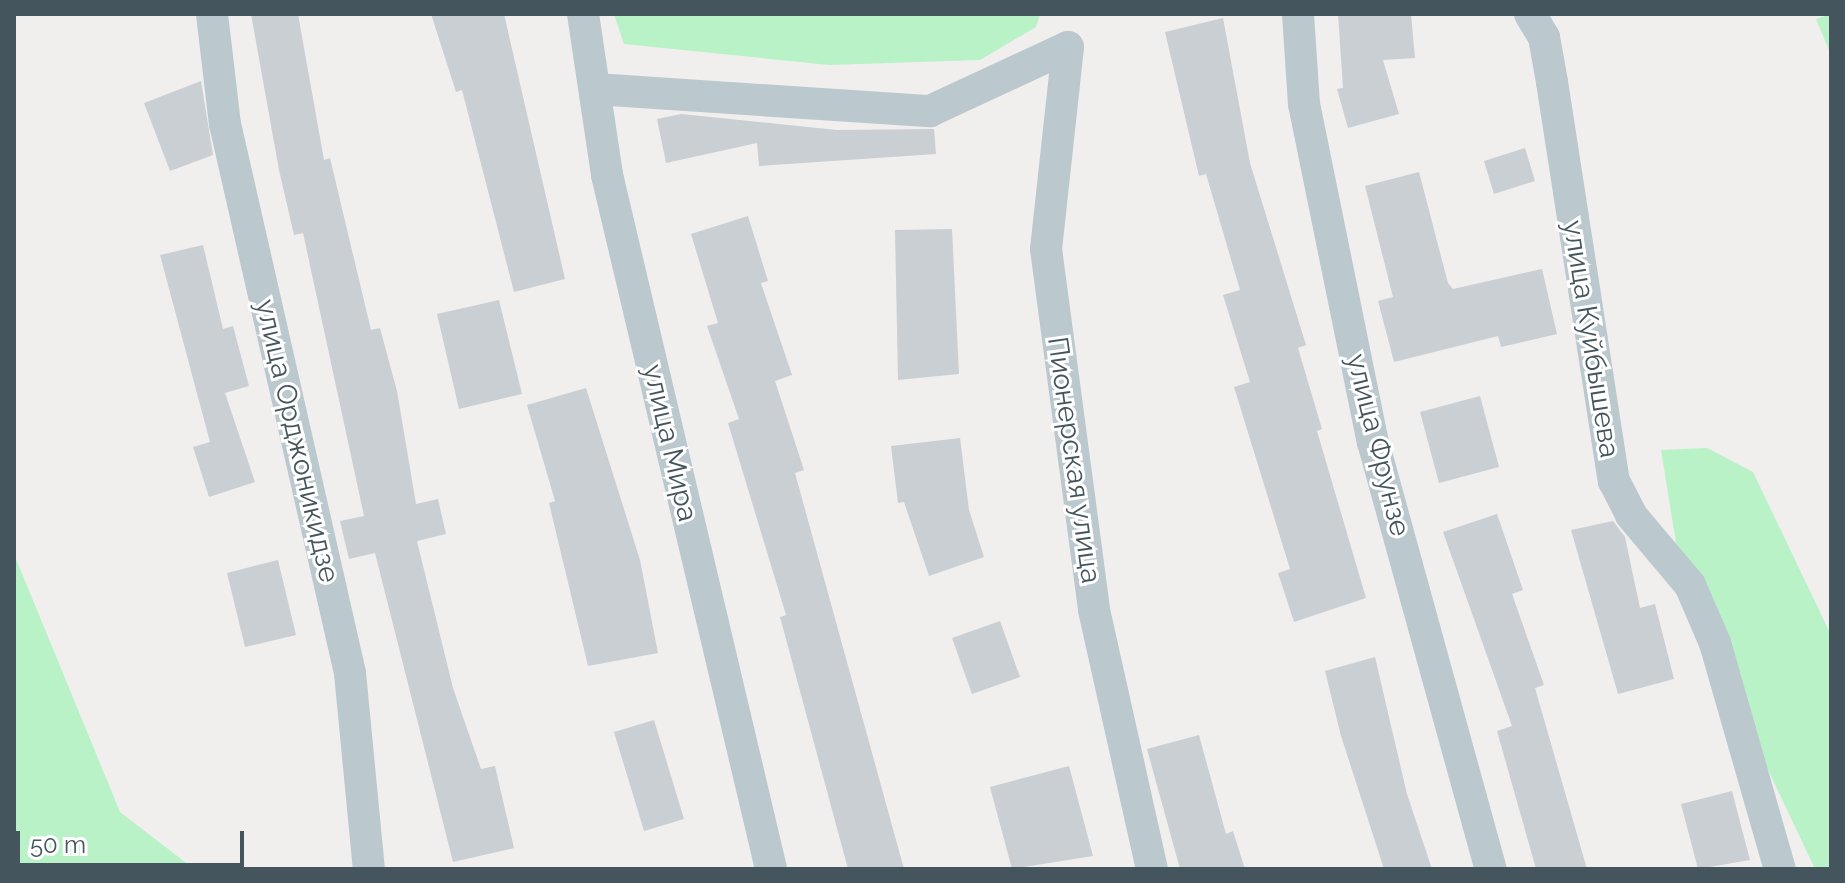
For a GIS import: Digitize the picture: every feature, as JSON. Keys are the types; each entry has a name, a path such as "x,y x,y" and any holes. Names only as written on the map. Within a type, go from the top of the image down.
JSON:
{"street":[{"name":"улица Орджоникидзе","path":"212,14 225,124 350,673 369,869"},
{"name":"улица Мира","path":"583,14 607,175 771,869"},
{"name":"улица Фрунзе","path":"1298,14 1304,104 1373,442 1491,869"},
{"name":"улица Куйбышева","path":"1530,14 1549,67 1614,481 1631,515 1690,585 1715,643 1780,869"},
{"name":"Пионерская улица","path":"595,89 930,111 1068,47 1046,249 1094,610 1152,869"}],"green space":[{"path":"614,14 1040,14 1036,27 980,60 829,65 624,44"},
{"path":"1831,14 1831,55 1816,19"},
{"path":"1707,448 1753,472 1831,635 1831,869 1815,869 1684,592 1661,450"},
{"path":"14,554 120,812 194,869 14,869"}],"building":[{"path":"251,14 298,14 324,160 330,158 371,330 380,328 397,391 416,504 438,499 446,534 417,541 453,688 481,769 495,766 514,848 453,862 375,553 349,559 340,521 364,516 303,233 294,235 279,170"},
{"path":"431,14 504,14 565,279 514,292 462,90 456,92"},
{"path":"1338,14 1411,14 1415,58 1383,60 1399,114 1348,128 1337,89 1343,88"},
{"path":"1223,18 1250,163 1306,345 1298,348 1322,429 1317,431 1366,598 1294,622 1278,573 1290,569 1234,387 1250,382 1223,295 1240,290 1206,174 1199,176 1165,32"},
{"path":"201,81 213,155 170,171 144,103"},
{"path":"681,114 837,130 934,129 936,154 759,166 757,143 666,163 657,119"},
{"path":"1525,148 1535,181 1494,194 1484,161"},
{"path":"1419,172 1448,283 1453,289 1542,269 1557,334 1501,347 1498,336 1394,362 1378,301 1393,297 1365,186"},
{"path":"748,216 768,281 761,283 792,375 775,381 804,470 795,473 904,869 848,869 780,617 786,615 728,423 739,419 707,326 718,323 691,234"},
{"path":"952,229 959,374 898,380 895,230"},
{"path":"203,245 223,329 233,326 249,386 225,393 255,482 209,497 193,447 210,442 160,255"},
{"path":"499,300 522,394 459,409 437,314"},
{"path":"586,388 640,560 658,653 588,666 549,503 555,501 527,405"},
{"path":"1480,396 1499,467 1439,483 1420,412"},
{"path":"960,438 969,510 984,557 929,576 904,502 898,503 891,446"},
{"path":"1497,514 1523,590 1512,594 1544,685 1535,688 1587,869 1536,869 1497,731 1512,726 1443,532"},
{"path":"1613,521 1625,537 1640,608 1655,604 1674,679 1618,694 1571,530"},
{"path":"278,560 296,635 245,647 227,573"},
{"path":"1000,621 1020,677 972,694 952,638"},
{"path":"1375,657 1407,794 1432,869 1384,869 1341,736 1325,671"},
{"path":"654,720 684,819 644,831 614,732"},
{"path":"1199,735 1226,834 1233,831 1245,869 1180,869 1147,749"},
{"path":"1069,766 1093,856 1012,869 990,787"},
{"path":"1732,791 1750,860 1698,869 1681,804"}]}
